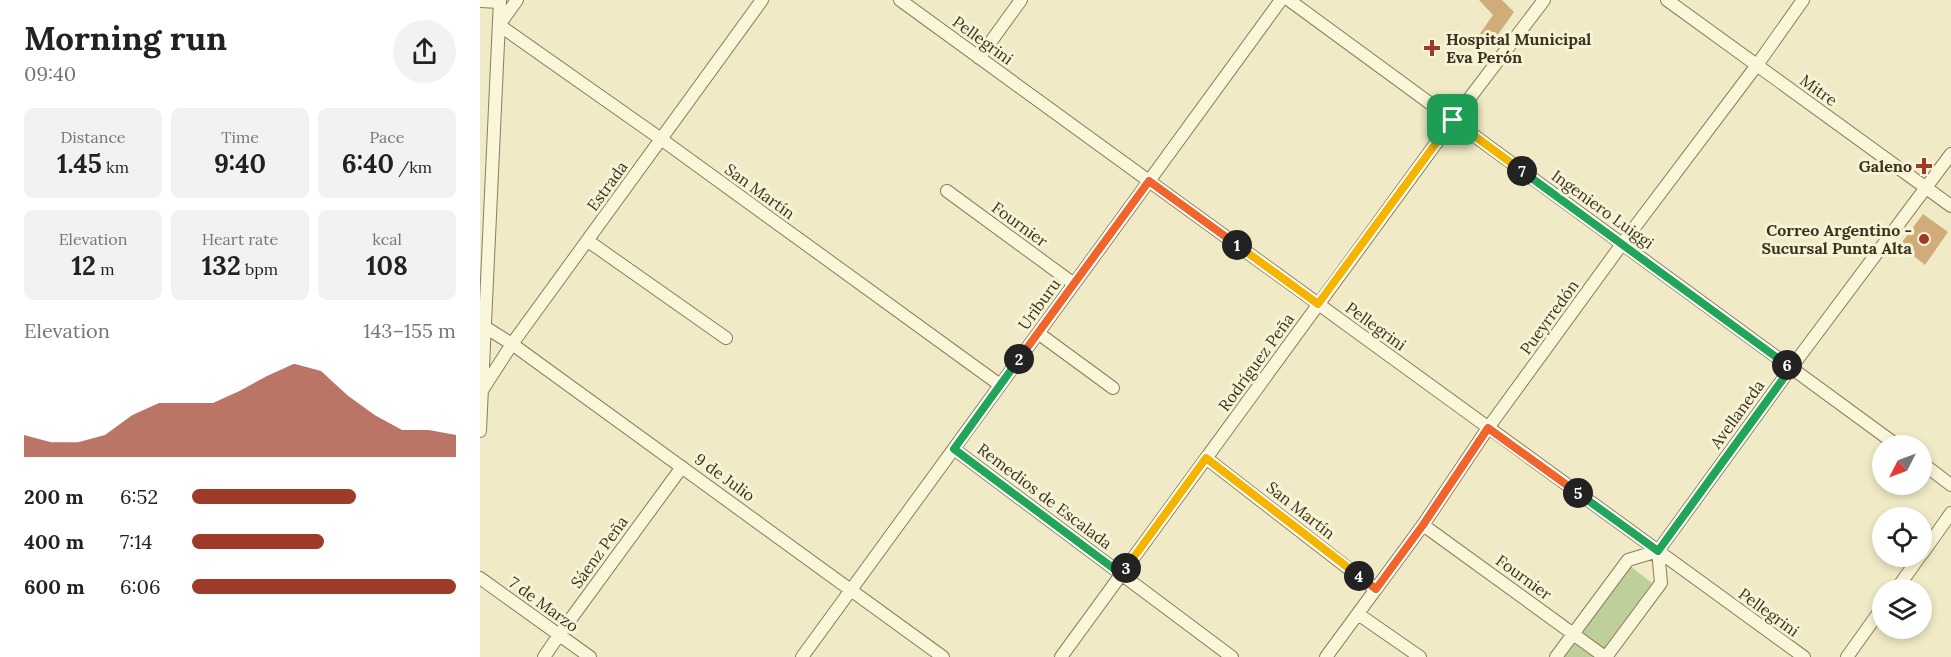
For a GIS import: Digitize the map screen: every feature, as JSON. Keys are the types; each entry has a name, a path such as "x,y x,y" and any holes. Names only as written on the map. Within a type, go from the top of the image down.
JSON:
{"street":[{"path":"499,26 517,0"},
{"name":"Estrada","path":"482,392 512,344 762,0"},
{"name":"Pellegrini","path":"900,0 1803,657"},
{"path":"979,58 1021,0"},
{"name":"Uriburu","path":"802,657 1281,0"},
{"name":"Ingeniero Luiggi","path":"1289,0 1883,435"},
{"name":"Rodríguez Peña","path":"1061,657 1453,120 1544,0"},
{"name":"Mitre","path":"1667,0 1951,206"},
{"name":"Pueyrredón","path":"1326,657 1423,525 1488,428 1803,0"},
{"path":"480,1 500,1 486,164 480,431"},
{"name":"San Martín","path":"499,26 661,139 1000,385"},
{"name":"Avellaneda","path":"1658,551 1951,154"},
{"name":"Fournier","path":"947,191 1074,284"},
{"path":"588,241 726,338"},
{"name":"9 de Julio","path":"482,327 512,344 943,657"},
{"path":"1038,333 1113,388"},
{"name":"Remedios de Escalada","path":"954,449 1232,657"},
{"name":"San Martín","path":"1206,458 1376,589"},
{"name":"Sáenz Peña","path":"544,657 682,467"},
{"path":"1932,471 1951,485"},
{"path":"1932,540 1951,513"},
{"name":"Fournier","path":"1423,525 1606,657"},
{"path":"1556,657 1628,560 1658,551 1661,583 1606,657"},
{"name":"7 de Marzo","path":"480,578 590,657"},
{"path":"1358,614 1420,657"},
{"path":"1847,657 1872,622"}],"green space":[{"path":"1630,566 1652,583 1597,657 1563,657"}],"building":[{"path":"1479,0 1502,0 1514,12 1489,47 1477,38 1493,15"},
{"name":"Correo Argentino - Sucursal Punta Alta","path":"1923,214 1948,232 1925,265 1900,245"}],"place":[{"name":"Hospital Municipal Eva Perón","path":"1432,48"},
{"name":"Galeno","path":"1924,166"},
{"name":"Correo Argentino - Sucursal Punta Alta","path":"1924,239"}],"route":[{"path":"1453,120 1791,368 1658,551 1488,428 1423,525 1376,589 1206,458 1121,574 954,449 1149,181 1318,304 1453,120"}]}
